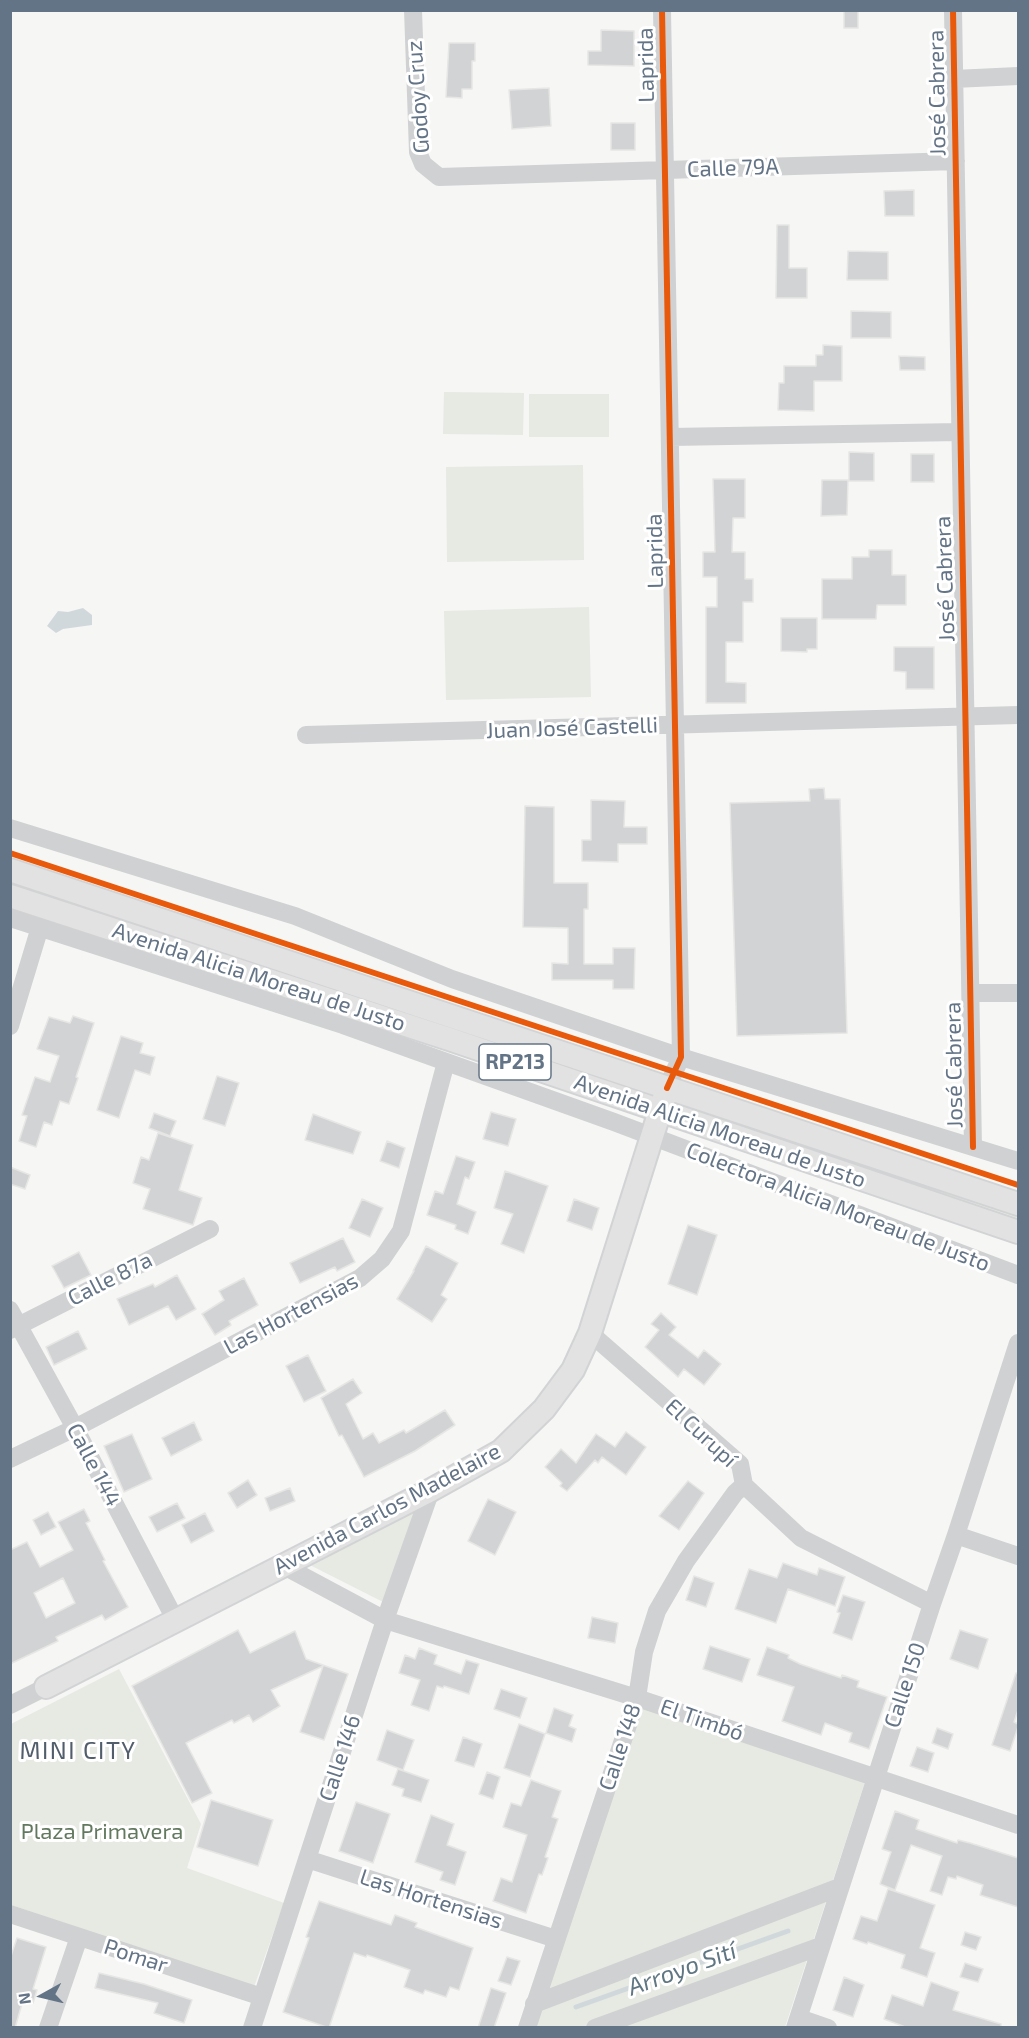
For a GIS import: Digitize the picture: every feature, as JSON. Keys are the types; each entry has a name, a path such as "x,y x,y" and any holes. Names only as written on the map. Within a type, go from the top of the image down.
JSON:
{"main road":[{"name":"Avenida Alicia Moreau de Justo","path":"10,870 1018,1203"},
{"name":"Avenida Alicia Moreau de Justo","path":"10,896 449,1039 1018,1233"},
{"name":"Avenida Carlos Madelaire","path":"46,1687 431,1490 501,1451 544,1409 573,1370 590,1333 667,1088"}],"street":[{"name":"Godoy Cruz","path":"413,10 418,152 423,165 439,177"},
{"name":"Laprida","path":"662,10 681,1057 667,1088"},
{"name":"José Cabrera","path":"953,10 973,1147"},
{"path":"954,80 1018,76"},
{"name":"Calle 79A","path":"439,177 956,161"},
{"path":"670,437 959,432"},
{"name":"Juan José Castelli","path":"306,735 1018,715"},
{"path":"10,828 295,916 452,979 681,1057 1018,1161"},
{"name":"Colectora Alicia Moreau de Justo","path":"10,918 343,1025 652,1137 1018,1275"},
{"path":"10,1026 40,927"},
{"path":"971,993 1018,993"},
{"name":"Las Hortensias","path":"10,1460 360,1278 382,1259 401,1231 446,1062"},
{"name":"Calle 87a","path":"13,1322 210,1228"},
{"name":"Calle 144","path":"13,1322 75,1428 176,1621"},
{"name":"El Curupí","path":"590,1333 740,1464 744,1485 801,1538 932,1604"},
{"name":"Calle 150","path":"797,2023 1018,1343"},
{"name":"Calle 148","path":"527,2028 637,1698 644,1652 657,1611 686,1561 735,1493 744,1485"},
{"name":"Calle 146","path":"252,2028 385,1620 431,1490"},
{"path":"956,1535 1018,1556"},
{"name":"El Timbó","path":"284,1566 385,1620 637,1698 1018,1825"},
{"name":"Avenida Carlos Madelaire","path":"10,1706 46,1687"},
{"name":"Las Hortensias","path":"307,1859 556,1938"},
{"path":"534,2004 840,1887"},
{"name":"Pomar","path":"10,1914 262,1997"},
{"path":"48,2028 79,1937"},
{"path":"595,2028 821,1946"},
{"path":"797,2023 828,2028"}],"green space":[{"path":"444,392 524,393 523,435 443,434"},
{"path":"529,394 609,394 609,437 529,437"},
{"path":"583,465 584,560 447,562 446,467"},
{"path":"589,607 591,697 446,700 444,611"},
{"path":"709,1109 1018,1212 1018,1220 709,1115"},
{"path":"423,1500 391,1606 300,1560"},
{"name":"Plaza Primavera","path":"119,1669 201,1824 187,1868 284,1903 254,1987 11,1905 11,1724"},
{"path":"638,1704 866,1779 785,2027 533,2028"}],"shaded area":[{"path":"83,608 92,615 92,625 63,629 56,633 47,626 58,611 68,612"}],"building":[{"path":"844,10 858,10 858,28 844,28"},
{"path":"601,30 634,31 634,66 588,65 588,51 601,51"},
{"path":"449,43 475,43 475,61 472,61 472,89 462,89 462,98 446,97"},
{"path":"549,88 551,126 512,129 509,90"},
{"path":"611,123 635,123 635,150 611,150"},
{"path":"914,190 914,216 885,216 884,191"},
{"path":"777,225 789,225 789,268 807,268 807,298 776,298"},
{"path":"848,251 888,252 888,280 847,280"},
{"path":"851,311 891,312 891,338 851,338"},
{"path":"823,345 842,346 842,381 814,381 814,411 778,410 779,383 784,383 784,366 816,366 816,355 823,355"},
{"path":"899,356 925,357 925,370 900,370"},
{"path":"849,452 874,453 874,481 849,481"},
{"path":"911,454 934,454 934,482 911,482"},
{"path":"713,479 745,479 745,518 733,518 732,552 745,552 745,579 753,579 753,602 743,602 743,642 726,642 726,682 746,683 746,703 706,703 706,607 717,607 717,577 703,577 703,552 715,552"},
{"path":"822,480 848,480 847,515 821,516"},
{"path":"869,550 892,550 892,575 906,575 906,605 877,605 876,619 822,619 822,579 852,579 852,557 869,557"},
{"path":"781,618 817,618 817,649 807,649 807,652 781,651"},
{"path":"894,647 934,647 934,689 906,689 906,672 894,671"},
{"path":"824,788 825,799 840,799 847,1033 737,1036 730,803 810,801 809,789"},
{"path":"591,800 625,801 624,827 647,827 647,844 618,844 618,862 582,861 582,840 591,840"},
{"path":"525,806 554,807 554,883 588,883 588,909 584,909 584,964 613,964 613,948 635,948 634,989 613,989 613,980 552,980 552,963 568,964 568,928 523,927"},
{"path":"73,1016 94,1023 69,1104 60,1101 52,1125 44,1122 36,1147 19,1141 27,1116 22,1115 35,1077 50,1082 59,1056 37,1049 49,1017 70,1023"},
{"path":"121,1036 143,1043 140,1053 155,1057 150,1075 135,1070 119,1118 97,1110"},
{"path":"217,1076 239,1083 225,1126 203,1119"},
{"path":"491,1112 516,1119 508,1146 483,1139"},
{"path":"154,1113 176,1121 170,1136 149,1128"},
{"path":"313,1114 361,1132 353,1154 305,1140"},
{"path":"158,1133 193,1145 179,1190 202,1198 193,1225 143,1209 150,1189 133,1183 141,1157 149,1160"},
{"path":"387,1141 405,1148 399,1168 380,1161"},
{"path":"456,1156 475,1162 469,1179 465,1177 457,1204 476,1212 468,1234 455,1229 456,1225 427,1215 435,1191 443,1194"},
{"path":"10,1167 30,1175 25,1189 10,1184"},
{"path":"505,1171 548,1186 524,1253 501,1244 513,1214 494,1208"},
{"path":"362,1199 383,1208 370,1237 349,1228"},
{"path":"574,1199 599,1208 592,1230 567,1221"},
{"path":"688,1225 717,1235 697,1295 668,1284"},
{"path":"343,1238 355,1262 337,1271 335,1267 300,1283 290,1263"},
{"path":"426,1246 458,1263 441,1295 447,1299 432,1322 397,1299"},
{"path":"79,1252 91,1275 64,1288 52,1266"},
{"path":"177,1275 196,1309 176,1320 168,1306 129,1325 117,1299 153,1284 155,1287"},
{"path":"244,1278 258,1305 229,1321 231,1325 215,1335 202,1314 224,1300 219,1291"},
{"path":"661,1313 676,1327 669,1335 698,1358 704,1350 721,1364 704,1385 684,1369 678,1377 645,1347 659,1330 651,1324"},
{"path":"78,1331 87,1349 54,1365 46,1347"},
{"path":"308,1355 326,1391 304,1402 286,1366"},
{"path":"353,1379 362,1393 346,1404 363,1439 373,1433 379,1443 404,1430 406,1433 445,1410 455,1425 415,1451 364,1477 342,1435 339,1436 321,1398"},
{"path":"194,1422 202,1440 171,1456 162,1438"},
{"path":"626,1432 646,1447 626,1475 602,1457 598,1463 595,1460 567,1491 545,1467 561,1449 576,1463 596,1434 615,1447"},
{"path":"132,1434 152,1479 124,1492 104,1446"},
{"path":"248,1480 257,1495 237,1508 228,1493"},
{"path":"688,1481 704,1493 679,1530 659,1516"},
{"path":"290,1488 295,1501 270,1511 265,1498"},
{"path":"488,1499 516,1512 495,1555 468,1541"},
{"path":"177,1503 185,1518 157,1532 149,1517"},
{"path":"84,1509 90,1521 86,1523 105,1560 103,1561 128,1607 105,1620 102,1615 56,1637 58,1641 10,1664 10,1550 27,1542 40,1567 73,1550 58,1522","holes":["63,1578 75,1603 46,1618 34,1593"]},
{"path":"48,1512 56,1527 41,1535 33,1520"},
{"path":"205,1513 214,1531 191,1543 182,1525"},
{"path":"783,1563 817,1575 819,1568 845,1577 835,1606 788,1589 776,1623 735,1609 749,1569 777,1578"},
{"path":"694,1576 714,1583 706,1607 686,1600"},
{"path":"843,1595 865,1602 852,1640 833,1633"},
{"path":"592,1617 618,1623 615,1643 588,1638"},
{"path":"238,1630 250,1653 295,1631 306,1659 348,1674 324,1740 300,1732 323,1666 271,1690 280,1706 253,1722 249,1715 234,1723 232,1720 186,1743 212,1793 192,1803 132,1686"},
{"path":"960,1630 988,1639 978,1669 950,1659"},
{"path":"710,1646 750,1659 742,1682 703,1669"},
{"path":"767,1647 789,1655 788,1658 800,1664 841,1678 842,1675 859,1681 857,1687 887,1697 869,1749 849,1742 852,1733 825,1723 821,1735 782,1721 794,1687 757,1675"},
{"path":"419,1648 437,1655 434,1664 461,1674 466,1660 479,1664 469,1694 437,1686 429,1711 411,1705 420,1680 399,1673 405,1655 415,1659"},
{"path":"1016,1673 1018,1673 1018,1710 1014,1722 1018,1724 1018,1727 1010,1751 992,1745"},
{"path":"501,1689 527,1698 520,1718 494,1709"},
{"path":"554,1708 573,1715 569,1726 576,1729 572,1742 546,1733"},
{"path":"519,1724 545,1734 530,1777 504,1768"},
{"path":"937,1728 953,1734 948,1749 932,1743"},
{"path":"387,1730 414,1740 403,1770 377,1760"},
{"path":"463,1737 482,1744 474,1767 455,1761"},
{"path":"917,1747 934,1753 928,1772 910,1766"},
{"path":"398,1769 429,1780 421,1802 402,1796 404,1789 392,1785"},
{"path":"487,1772 500,1777 493,1799 479,1794"},
{"path":"531,1780 561,1791 552,1817 558,1819 545,1857 548,1858 542,1875 539,1874 526,1913 493,1901 501,1878 512,1882 527,1835 503,1827 511,1803 521,1806"},
{"path":"211,1800 273,1820 258,1866 197,1847"},
{"path":"356,1802 390,1814 373,1863 339,1851"},
{"path":"895,1811 919,1820 916,1829 957,1843 958,1840 1018,1858 1018,1907 980,1895 983,1885 957,1876 956,1879 948,1877 942,1895 930,1891 942,1856 911,1845 895,1890 880,1884 891,1852 882,1849"},
{"path":"431,1815 454,1824 447,1845 466,1852 455,1885 440,1880 443,1872 415,1862"},
{"path":"888,1889 935,1905 920,1948 935,1953 927,1977 901,1968 905,1955 853,1939 861,1916 877,1921"},
{"path":"319,1901 391,1925 395,1915 417,1923 415,1927 473,1948 459,1990 450,1987 446,1997 425,1990 423,1994 404,1987 410,1970 367,1955 366,1957 354,1953 329,2028 283,2012 309,1938 306,1937"},
{"path":"965,1932 981,1937 976,1950 961,1945"},
{"path":"17,1938 46,1947 33,1989 37,1990 33,2003 23,2000 15,2028 10,2028 10,1959"},
{"path":"507,1957 520,1961 511,1985 498,1981"},
{"path":"965,1963 983,1969 978,1982 960,1977"},
{"path":"99,1973 144,1984 192,2000 184,2023 154,2013 158,2003 95,1988"},
{"path":"844,1977 864,1985 853,2017 833,2010"},
{"path":"931,1982 959,1992 953,2010 1001,2024 1001,2028 908,2028 884,2019 892,1995 923,2006"},
{"path":"491,1988 506,1993 494,2028 478,2028"}],"waterway":[{"name":"Arroyo Sití","path":"576,2007 788,1931"}],"cycle path":[{"path":"662,10 681,1057 667,1088"},
{"path":"953,10 973,1147"},
{"path":"10,853 1018,1185"}],"district":[{"name":"MINI CITY","path":"78,1751"}]}
